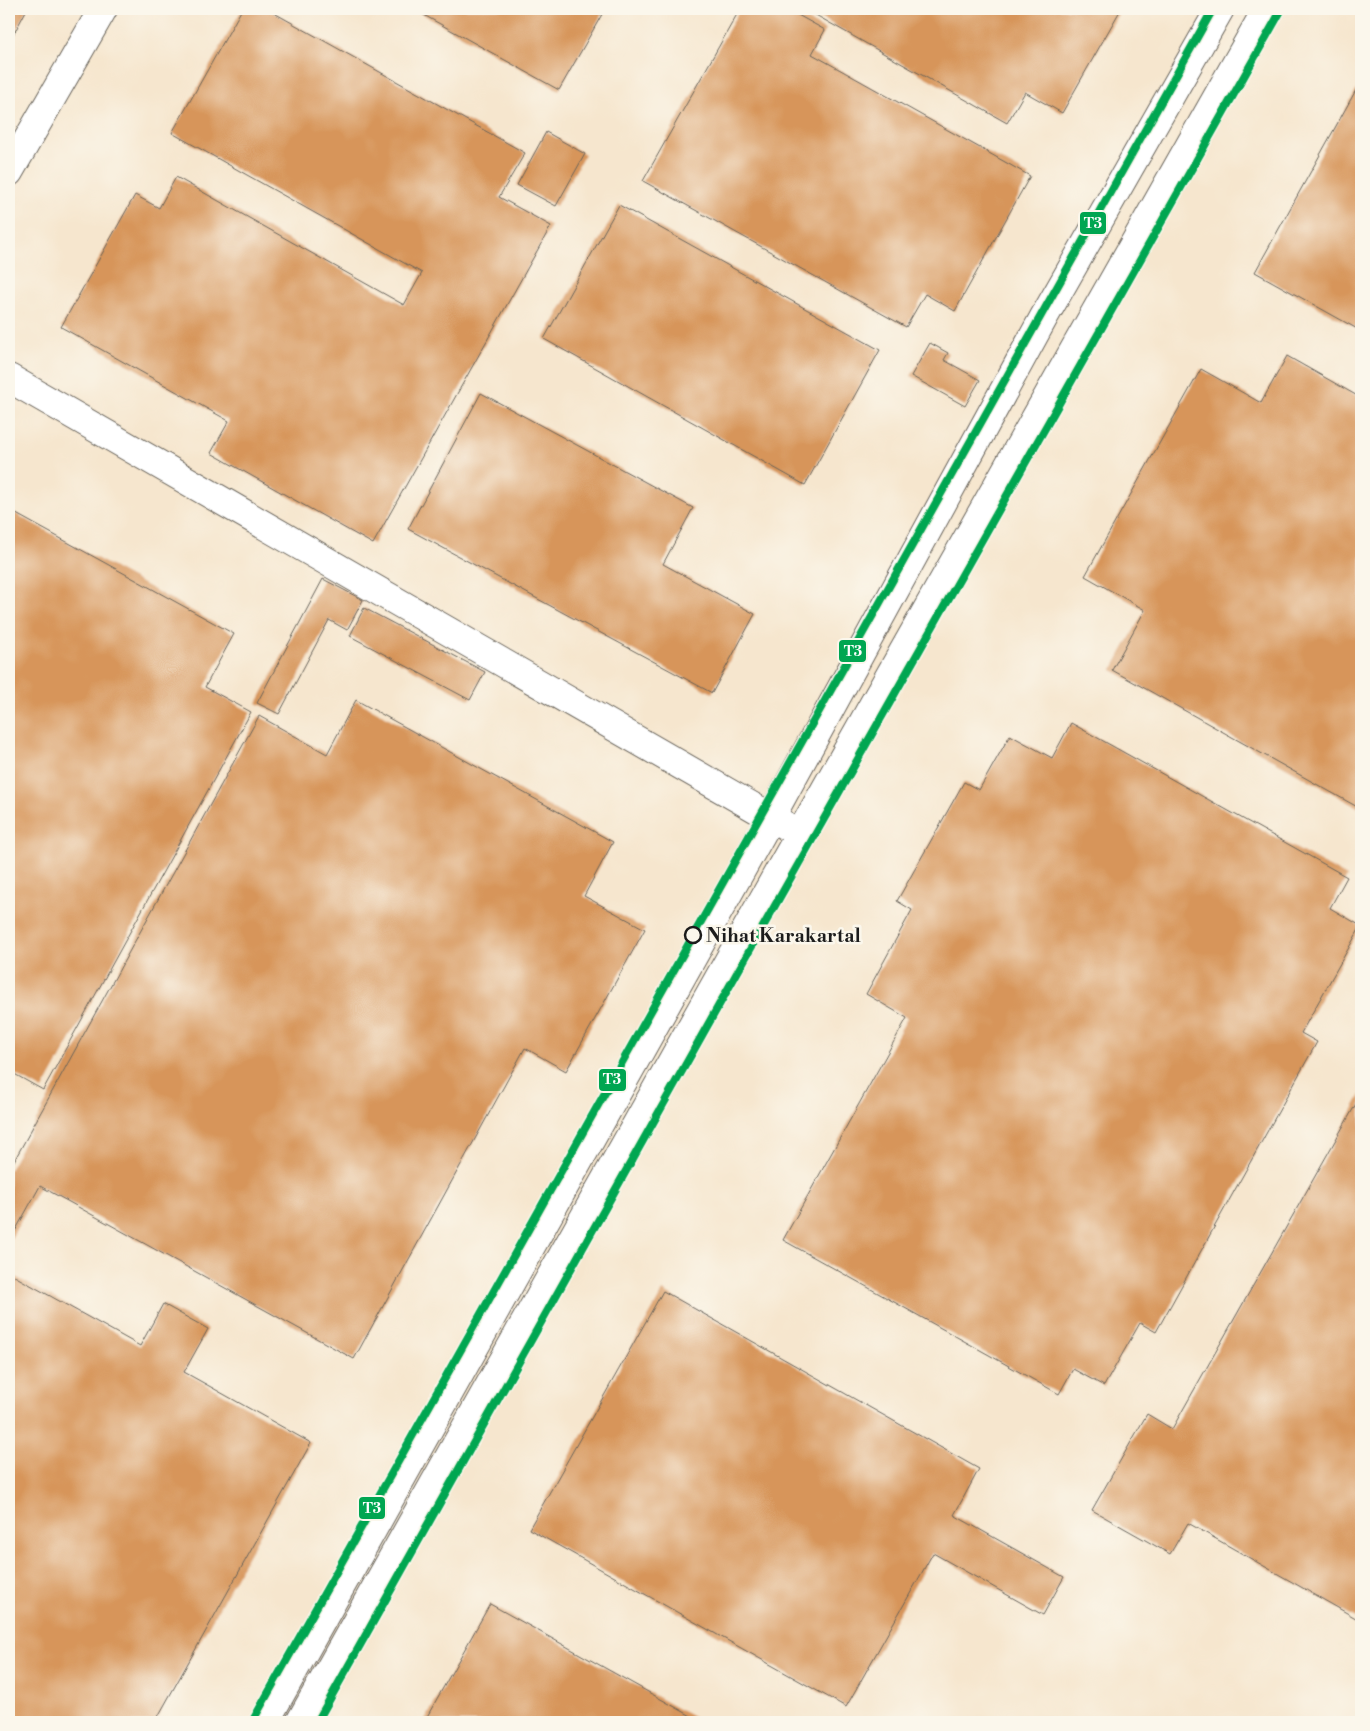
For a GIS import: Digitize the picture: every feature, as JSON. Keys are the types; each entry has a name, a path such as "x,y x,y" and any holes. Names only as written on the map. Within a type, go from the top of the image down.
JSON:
{"street":[{"path":"9,172 103,9"},
{"path":"266,1722 771,817 1039,325 1220,9"},
{"path":"300,1722 800,834 1268,9"},
{"path":"9,378 800,834"}],"building":[{"path":"9,9 27,9 11,39 9,38"},
{"path":"242,9 267,9 525,153 499,197 551,226 373,544 211,453 229,421 61,327 135,195 159,208 176,177 404,305 422,273 172,133"},
{"path":"413,9 605,9 559,90"},
{"path":"740,9 787,9 825,30 812,54 1030,176 955,311 925,294 906,327 643,181"},
{"path":"805,9 1121,9 1062,113 1025,92 1007,123"},
{"path":"1361,81 1361,331 1255,272"},
{"path":"546,132 585,154 556,206 517,185"},
{"path":"619,205 880,350 805,485 544,339"},
{"path":"930,343 948,353 944,360 980,380 965,406 911,376"},
{"path":"1287,356 1361,398 1361,809 1112,670 1145,610 1085,576 1201,369 1261,403"},
{"path":"481,393 693,508 663,564 755,614 712,693 408,529"},
{"path":"9,510 234,634 205,687 251,712 43,1090 9,1071"},
{"path":"323,579 363,600 347,630 329,620 279,714 257,703"},
{"path":"364,608 485,672 470,700 350,636"},
{"path":"356,700 613,842 584,896 645,929 566,1071 525,1048 354,1359 40,1186 9,1242 9,1170 259,716 327,754"},
{"path":"1071,723 1347,877 1330,908 1361,926 1301,1033 1317,1042 1156,1332 1140,1323 1104,1386 1073,1369 1059,1394 783,1240 907,1018 866,994 912,910 897,901 964,782 979,790 1010,735 1052,758"},
{"path":"1361,1095 1361,1621 1188,1523 1170,1554 1092,1510 1147,1414 1172,1429"},
{"path":"9,1273 140,1346 163,1304 208,1329 184,1372 311,1443 155,1722 9,1722"},
{"path":"663,1291 979,1469 954,1515 1064,1577 1043,1615 933,1553 846,1707 529,1529"},
{"path":"490,1604 702,1722 424,1722"}],"transit line":[{"name":"T3","path":"252,1722 1213,9"},
{"name":"T3","path":"317,1722 742,964 1282,9"}],"place":[{"name":"Nihat Karakartal","path":"693,935"}]}
